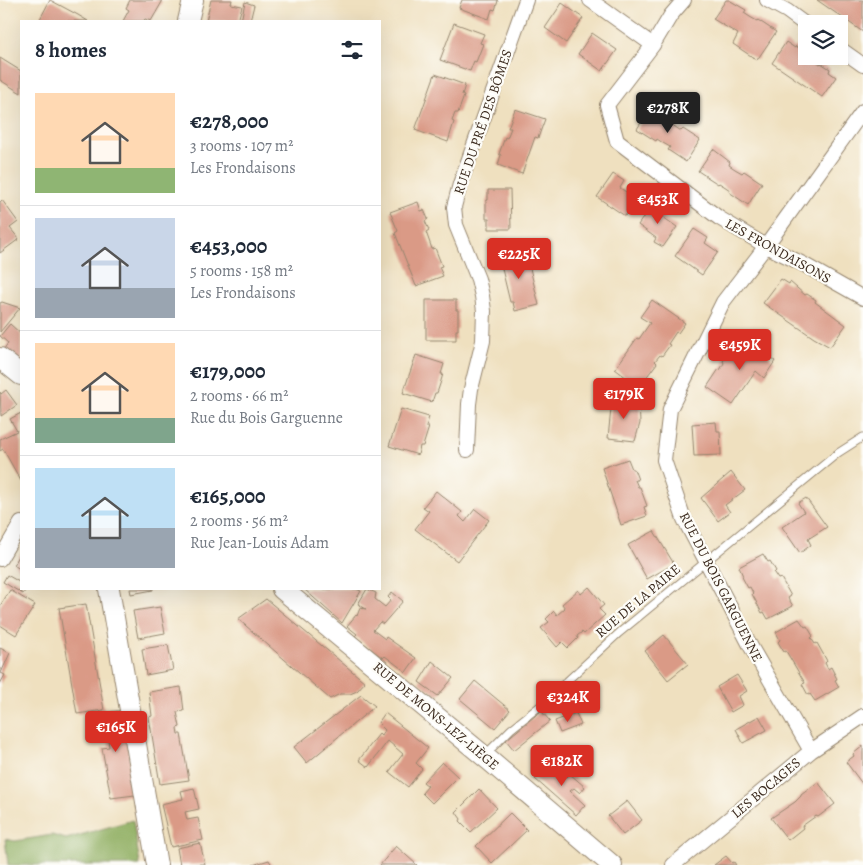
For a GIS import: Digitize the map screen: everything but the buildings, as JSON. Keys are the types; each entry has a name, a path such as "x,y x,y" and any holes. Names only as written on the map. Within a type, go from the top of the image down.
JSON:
{"street":[{"path":"188,20 193,0"},
{"name":"RUE DU PRÉ DES BÔMES","path":"467,450 469,404 483,341 484,312 478,279 456,225 454,207 460,184 526,0"},
{"path":"590,0 653,45"},
{"name":"LES FRONDAISONS","path":"684,0 671,15 653,45 608,105 617,141 719,218 766,246 803,264 863,298"},
{"path":"767,0 798,19"},
{"path":"848,54 863,65"},
{"name":"RUE DU BOIS GARGUENNE","path":"811,751 751,647 684,519 664,460 670,409 723,302 766,246 863,111"},
{"path":"0,358 20,374"},
{"path":"0,559 20,525"},
{"path":"109,590 157,865"},
{"name":"RUE DE MONS-LEZ-LIÈGE","path":"283,590 612,865"},
{"name":"LES BOCAGES","path":"673,865 811,751 863,716"}],"lane":[{"name":"RUE DE LA PAIRE","path":"484,756 511,729 540,706 619,633 848,445 863,437"}],"green space":[{"path":"133,820 140,865 8,865 5,839 15,841 52,835 66,839"}]}
